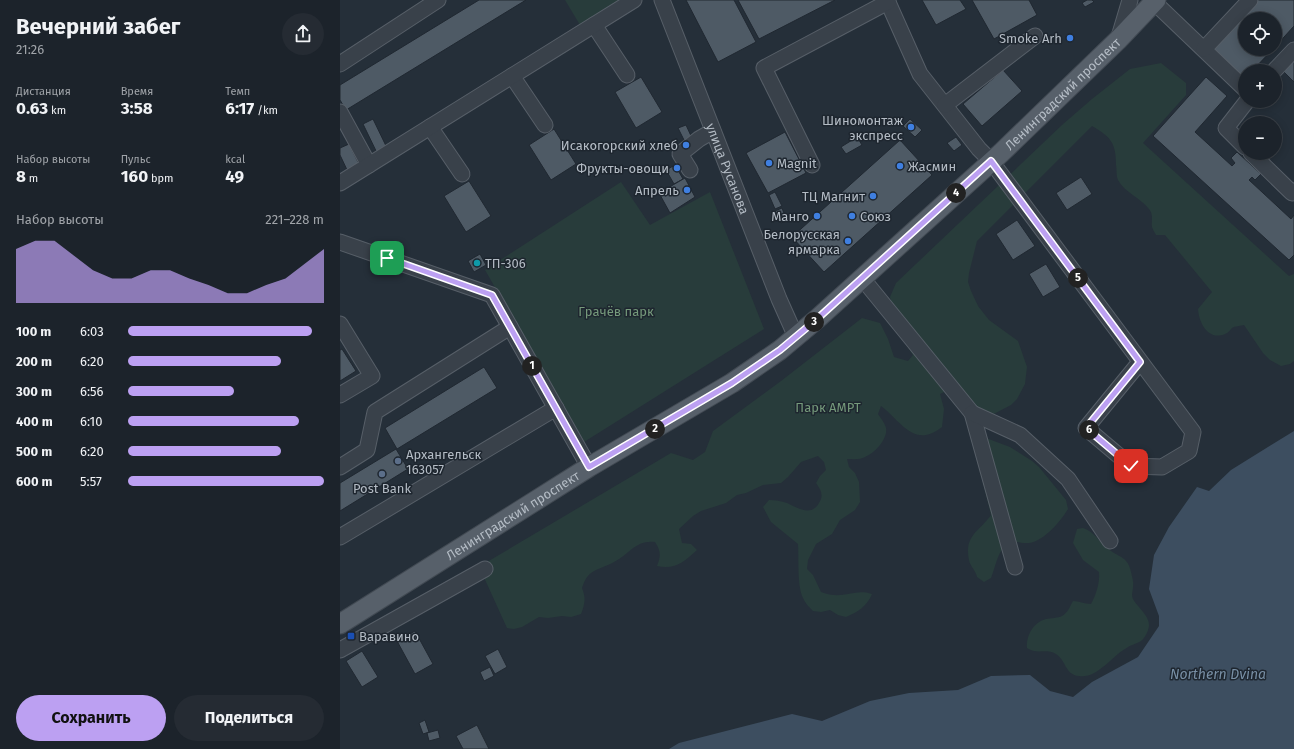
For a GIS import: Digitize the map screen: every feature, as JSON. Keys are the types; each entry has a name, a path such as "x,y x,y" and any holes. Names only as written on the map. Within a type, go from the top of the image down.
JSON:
{"main road":[{"name":"Ленинградский проспект","path":"340,624 589,467 732,383 780,350 991,161 1118,40 1155,1"}],"street":[{"path":"340,64 438,0"},
{"path":"340,183 634,0"},
{"name":"улица Русанова","path":"662,0 779,299 796,337"},
{"path":"1118,40 1130,0"},
{"path":"1204,48 1250,0"},
{"path":"812,165 764,68 887,1 920,74 979,149 991,161 1193,432 1189,451 1162,467 1131,466 1086,428 1140,362"},
{"path":"1155,1 1238,82"},
{"path":"594,25 627,75"},
{"path":"945,105 1035,36"},
{"path":"1281,64 1294,50"},
{"path":"512,76 545,125"},
{"path":"1238,140 1226,128 1242,108"},
{"path":"340,112 369,165"},
{"path":"430,127 462,174"},
{"path":"690,170 680,154 699,139 713,131"},
{"path":"1258,160 1292,193 1294,191"},
{"path":"340,242 492,295 589,467"},
{"path":"862,278 972,413 1015,567"},
{"path":"340,324 372,376 340,395"},
{"path":"340,467 367,450 375,412 510,327"},
{"path":"340,537 556,408"},
{"path":"972,413 1020,435 1068,478 1110,541"},
{"path":"340,650 485,569"}],"green space":[{"path":"565,0 623,0 580,25"},
{"name":"Парк АМРТ","path":"1161,63 1186,83 1186,95 1143,143 1289,276 1294,274 1294,361 1290,364 1281,366 1270,360 1263,353 1244,325 1233,327 1226,334 1219,336 1209,333 1202,325 1198,309 1212,292 1165,235 1156,235 1152,227 1151,211 1146,205 1124,188 1118,180 1115,151 1111,141 1108,137 1092,126 977,241 968,282 978,306 989,320 1018,341 1027,367 1025,384 1017,399 1011,405 988,417 946,391 940,394 944,409 942,427 932,433 924,435 909,431 881,406 878,414 886,428 883,441 877,449 863,458 847,459 849,467 855,473 859,482 860,502 855,510 840,520 832,534 816,544 808,560 807,569 813,575 821,592 836,595 859,592 872,594 868,602 862,608 846,617 838,615 830,610 821,612 813,611 805,602 801,593 799,580 798,544 771,522 763,507 769,500 785,502 804,510 812,510 816,507 821,500 822,495 816,483 826,470 824,462 818,456 801,462 781,483 763,485 746,493 737,495 726,503 701,511 693,516 679,529 682,543 691,544 697,550 679,564 669,567 657,566 660,554 655,542 642,543 637,545 620,559 594,571 588,576 582,588 584,601 581,614 571,617 539,617 522,627 514,629 507,628 482,573 487,562 671,453 693,460 705,452 713,431 781,381 862,318 880,323 888,339 894,357 908,361 913,355 903,340 894,315 890,297 896,283 1062,125 1092,99 1130,69"},
{"name":"Грачёв парк","path":"621,182 650,225 710,192 764,329 584,442 485,270"},
{"path":"986,438 1010,447 1039,467 1066,500 1068,509 1057,525 1040,539 1029,543 1013,542 1007,544 996,562 991,578 984,582 977,577 970,562 968,552 971,539 974,534 991,515 976,454"},
{"path":"1083,528 1091,532 1107,548 1128,563 1133,581 1132,598 1147,618 1149,625 1144,638 1141,641 1129,646 1098,671 1086,676 1079,676 1071,673 1056,654 1052,652 1031,650 1027,648 1027,643 1029,634 1038,623 1046,619 1064,615 1073,601 1091,604 1093,600 1098,585 1099,572 1083,560 1073,543 1077,529"}],"water":[{"name":"Northern Dvina","path":"1294,431 1294,749 669,749 679,743 792,714 822,721 870,701 909,693 958,690 991,676 1030,675 1050,691 1073,697 1092,682 1138,657 1159,626 1159,616 1149,589 1154,555 1169,527 1197,487 1209,491 1231,470"}],"building":[{"path":"479,0 526,0 346,110 340,100 340,85"},
{"path":"686,0 734,0 756,42 718,62"},
{"path":"738,0 835,0 759,39"},
{"path":"922,0 960,0 966,9 936,25"},
{"path":"972,0 1029,0 1037,15 994,39"},
{"path":"1087,0 1092,0 1094,2 1085,7 1082,3"},
{"path":"1257,0 1294,0 1294,26 1282,39 1282,12 1245,12"},
{"path":"1238,20 1238,56 1266,56 1259,64 1238,64 1238,73 1209,50"},
{"path":"1294,57 1294,82 1282,70"},
{"path":"1003,70 1022,91 982,126 963,104"},
{"path":"641,77 662,112 636,128 615,92"},
{"path":"1206,77 1227,96 1195,132 1232,166 1235,163 1231,158 1237,152 1238,160 1246,160 1261,174 1255,180 1252,177 1249,180 1291,219 1294,215 1294,255 1289,260 1153,136"},
{"path":"373,119 388,150 378,155 363,124"},
{"path":"910,119 922,130 915,137 903,126"},
{"path":"686,125 692,138 685,142 678,128"},
{"path":"554,129 576,164 551,180 529,145"},
{"path":"785,132 806,173 768,193 746,153"},
{"path":"857,137 862,145 846,154 841,147"},
{"path":"956,137 962,145 954,151 947,143"},
{"name":"ТЦ Магнит","path":"900,140 932,175 824,272 792,237"},
{"path":"349,144 360,166 348,172 340,155 340,148"},
{"path":"675,165 683,179 674,184 666,170"},
{"path":"1081,177 1092,194 1067,210 1056,193"},
{"path":"685,178 695,197 670,213 659,193"},
{"path":"469,181 491,216 466,232 444,196"},
{"path":"775,192 782,206 775,209 769,195"},
{"path":"782,208 787,221 781,223 775,211"},
{"path":"1017,220 1035,246 1013,260 996,234"},
{"name":"ТП-306","path":"480,254 486,265 474,272 468,261"},
{"path":"1046,264 1060,287 1043,297 1029,274"},
{"path":"342,349 356,371 340,381 340,350"},
{"path":"484,367 497,388 397,449 385,428"},
{"path":"396,449 408,469 340,511 340,483"},
{"path":"415,631 433,664 415,674 397,641"},
{"path":"498,649 507,667 495,674 485,656"},
{"path":"362,651 378,677 362,687 346,661"},
{"path":"490,667 494,676 484,681 480,672"},
{"path":"425,720 429,732 423,734 419,723"},
{"path":"477,725 489,749 463,749 456,736"},
{"path":"438,730 440,738 429,741 427,733"}],"place":[{"name":"Smoke Arh","path":"1070,38"},
{"name":"Шиномонтаж экспресс","path":"911,127"},
{"name":"Исакогорский хлеб","path":"686,145"},
{"name":"Magnit","path":"769,163"},
{"name":"Жасмин","path":"900,166"},
{"name":"Фрукты-овощи","path":"677,168"},
{"name":"Апрель","path":"687,190"},
{"name":"ТЦ Магнит","path":"873,196"},
{"name":"Манго","path":"817,216"},
{"name":"Союз","path":"852,216"},
{"name":"Белорусская ярмарка","path":"848,241"},
{"name":"ТП-306","path":"477,263"},
{"name":"Архангельск 163057","path":"398,461"},
{"name":"Post Bank","path":"382,474"},
{"name":"Варавино","path":"351,636"}],"route":[{"path":"387,258 492,295 589,467 732,383 780,350 817,319 991,161 1140,362 1086,428 1131,466"}]}
